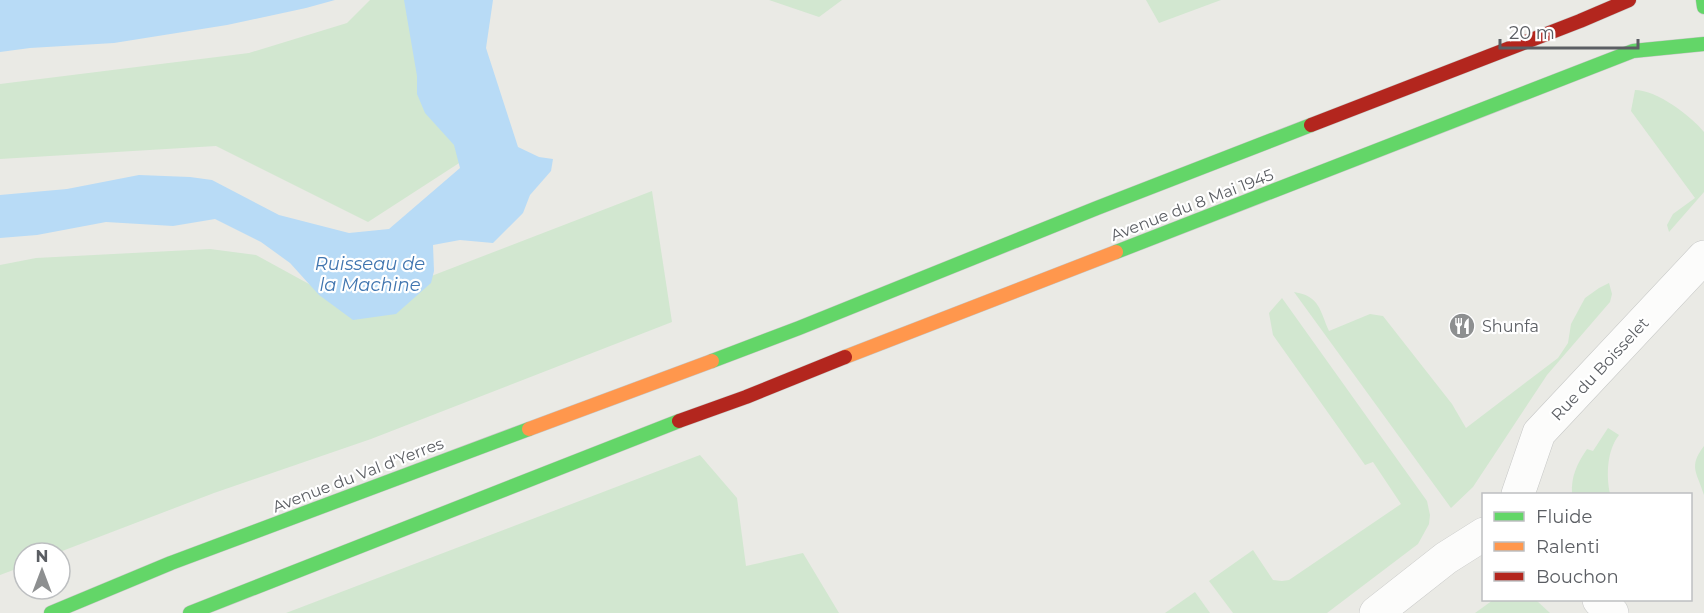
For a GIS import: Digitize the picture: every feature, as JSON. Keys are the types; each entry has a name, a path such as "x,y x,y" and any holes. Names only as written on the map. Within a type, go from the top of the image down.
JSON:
{"main road":[{"name":"Avenue du 8 Mai 1945","path":"679,373 799,328 1097,208 1629,0"},
{"path":"1703,0 1704,7"},
{"name":"Avenue du 8 Mai 1945","path":"190,613 1633,51 1704,44"},
{"name":"Avenue du Val d'Yerres","path":"51,613 171,563 679,373"}],"street":[{"name":"Rue du Boisselet","path":"1519,493 1539,433 1704,257"},
{"path":"1376,613 1446,558 1482,535"},
{"path":"1600,601 1612,613"}],"green space":[{"path":"370,0 417,0 470,156 368,222 216,146 0,159 0,84 249,53 347,23"},
{"path":"769,0 842,0 819,17"},
{"path":"1146,0 1221,0 1159,23"},
{"path":"1635,90 1653,94 1673,105 1704,132 1704,192 1669,232 1667,225 1673,214 1695,198 1631,111"},
{"path":"652,191 672,322 371,439 214,493 72,547 72,541 12,541 12,570 0,575 0,265 36,258 210,249 256,255 351,307"},
{"path":"1609,283 1612,294 1610,302 1547,375 1473,487 1451,508 1294,292 1303,294 1314,301 1329,331 1370,314 1383,316 1452,404 1466,428 1558,358 1568,343 1571,324 1585,298"},
{"path":"1282,298 1427,501 1429,524 1418,544 1327,613 1233,613 1209,581 1253,550 1273,580 1289,580 1401,504 1373,462 1365,465 1273,335 1269,313"},
{"path":"1608,428 1619,435 1608,463 1610,493 1572,493 1575,470 1580,460 1587,449 1593,451"},
{"path":"1704,446 1704,495 1695,465"},
{"path":"700,455 737,498 746,566 803,553 839,613 286,613"},
{"path":"1195,592 1210,613 1165,613"},
{"path":"1492,601 1537,601 1550,613 1475,613"}],"water":[{"path":"0,0 335,0 227,25 114,43 0,52"},
{"name":"Ruisseau de la Machine","path":"404,0 493,0 486,48 518,147 539,157 553,159 551,171 530,195 523,213 493,243 460,240 433,245 434,271 431,283 396,314 353,320 319,295 290,263 261,242 215,219 173,226 106,222 37,235 0,238 0,195 67,189 139,175 212,180 279,215 349,233 389,229 460,168 454,145 425,113 417,94 417,76"}],"traffic: fast":[{"path":"1703,0 1704,7"},
{"path":"1116,252 1633,51 1704,44"},
{"path":"712,361 1311,125"},
{"path":"190,613 679,421"},
{"path":"51,613 171,563 529,429"}],"traffic: slow":[{"path":"845,357 1116,252"},
{"path":"529,429 712,361"}],"traffic: jam":[{"path":"1311,125 1629,0"},
{"path":"679,421 845,357"}],"place":[{"name":"Shunfa","path":"1462,326"}]}
